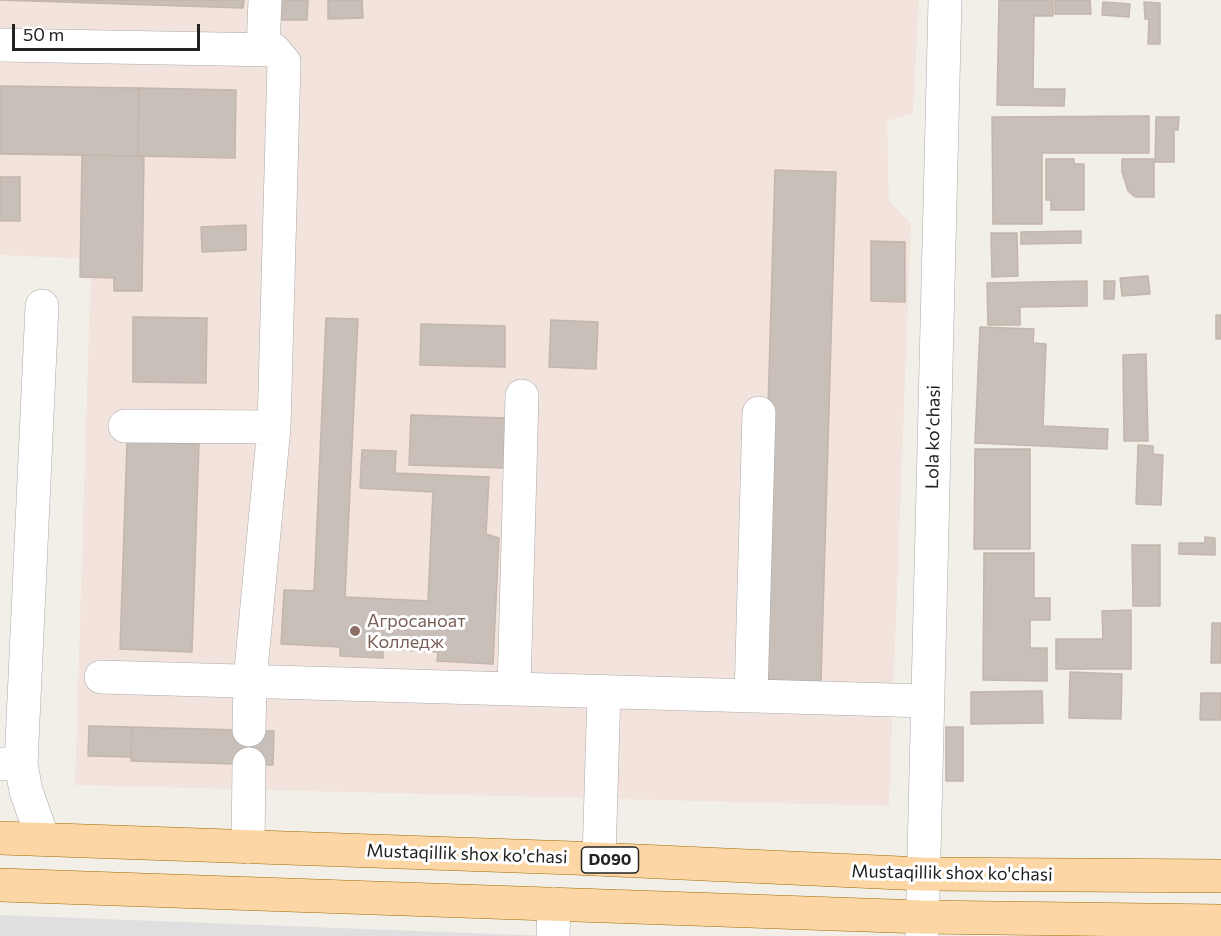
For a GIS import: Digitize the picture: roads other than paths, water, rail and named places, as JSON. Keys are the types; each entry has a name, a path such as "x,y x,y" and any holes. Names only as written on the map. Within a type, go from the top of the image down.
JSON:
{"main road":[{"name":"Mustaqillik shox ko'chasi","path":"0,838 599,859 922,874 1221,876"},
{"path":"0,885 554,920 922,927 1166,927 1221,921"}],"street":[{"path":"263,50 265,0"},
{"name":"Lola koʻchasi","path":"922,927 945,0"},
{"path":"0,45 274,50 284,62 274,427 250,680 249,730"},
{"path":"42,306 10,764 26,791 43,839"},
{"path":"514,689 522,396"},
{"path":"751,696 759,413"},
{"path":"125,426 274,427"},
{"path":"101,676 927,701"},
{"path":"599,859 604,691"},
{"path":"248,847 249,764"}],"place":[{"name":"Агросаноат Колледж","path":"355,631"}]}
